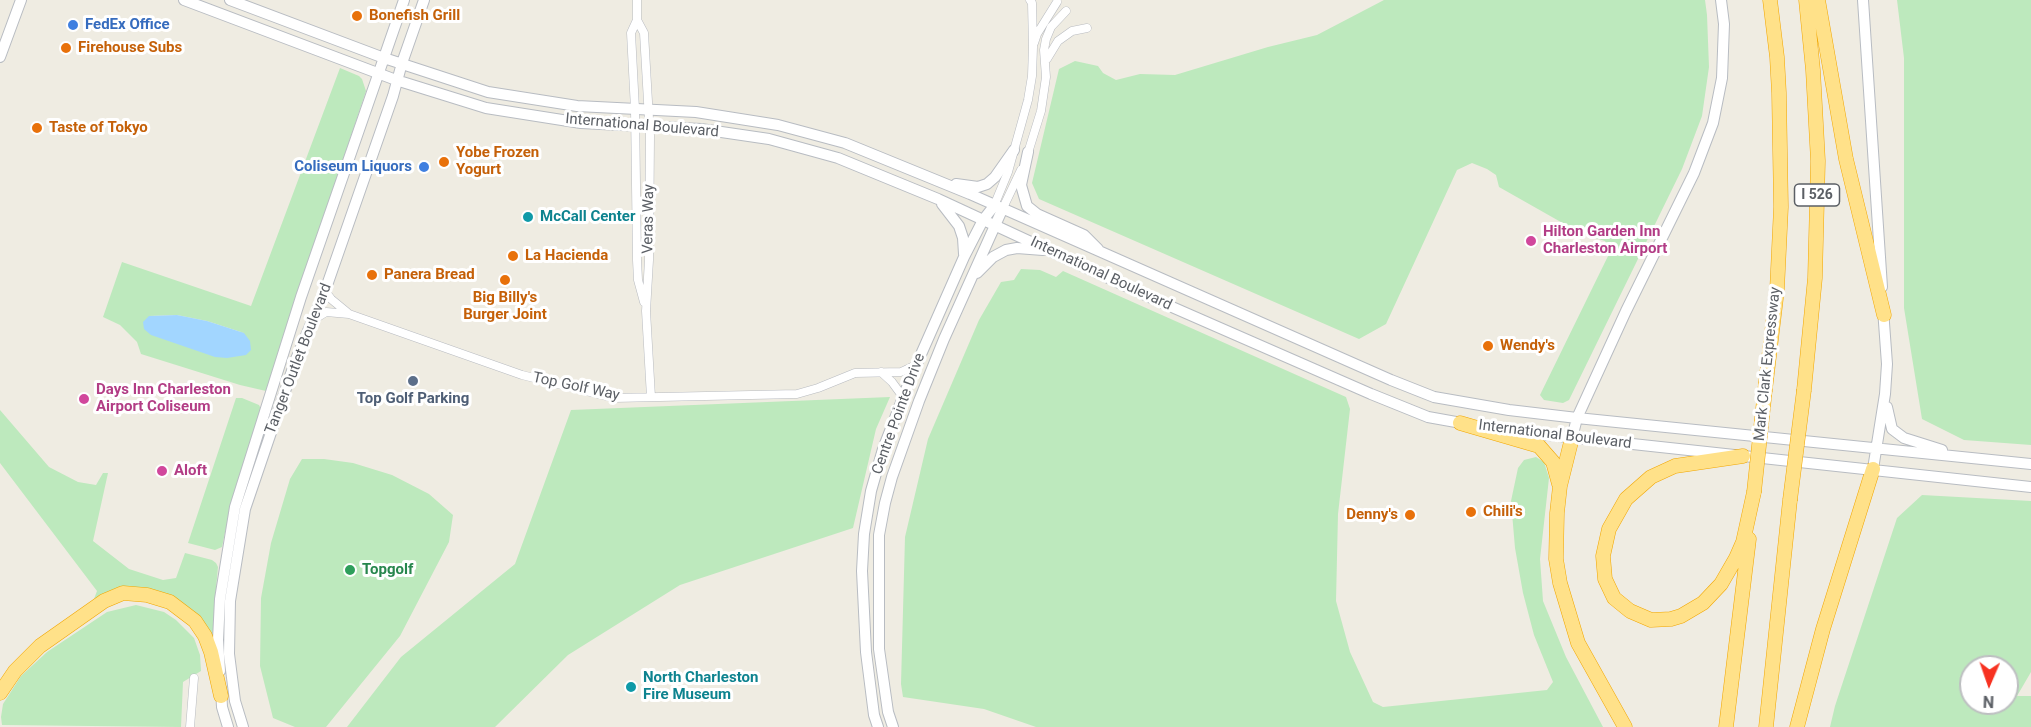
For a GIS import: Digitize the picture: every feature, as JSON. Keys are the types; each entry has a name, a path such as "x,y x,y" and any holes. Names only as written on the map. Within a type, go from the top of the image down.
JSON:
{"highway":[{"name":"Mark Clark Expressway","path":"1726,727 1777,290 1781,207 1779,84 1770,0"},
{"name":"I 526","path":"1766,727 1815,278 1818,161 1806,0"},
{"path":"1818,0 1846,159 1884,315"},
{"path":"1460,423 1539,446 1553,462 1560,486"},
{"path":"1572,438 1560,486 1556,559 1564,600 1578,643 1625,727"},
{"path":"1743,456 1676,466 1651,477 1626,499 1609,529 1603,556 1605,579 1614,598 1630,611 1651,620 1681,616 1702,603 1720,584 1736,558 1743,542 1754,492"},
{"path":"1797,727 1817,651 1873,469"},
{"path":"0,693 15,671 40,646 104,601 123,593 147,595 170,602 195,621 212,652 221,696"}],"main road":[{"path":"0,57 21,0"},
{"name":"International Boulevard","path":"184,0 378,74 486,108 581,123 701,129 769,139 838,158 938,199 1247,340 1428,417 1521,433 2031,487"},
{"name":"International Boulevard","path":"229,0 384,58 488,92 577,106 696,112 778,125 845,143 939,181 1434,397 1509,410 1577,418 2031,464"},
{"name":"Tanger Outlet Boulevard","path":"228,727 222,708 218,640 220,599 235,507 301,297 405,0"},
{"name":"Tanger Outlet Boulevard","path":"243,727 235,701 229,654 230,602 245,509 296,359 325,291 424,0"},
{"path":"1572,438 1577,418 1626,311 1694,173 1713,123 1722,78 1724,24 1720,0"},
{"path":"1863,0 1887,364 1885,394 1873,469"},
{"path":"939,181 971,187 987,184 995,177 1014,150"},
{"path":"1028,152 1022,185 1027,206 1037,214 1084,235 1102,253"},
{"path":"938,199 958,226 963,238 964,257"},
{"name":"Centre Pointe Drive","path":"878,727 874,715 866,652 862,571 871,491 893,421 964,257 983,220 998,208"},
{"name":"Centre Pointe Drive","path":"893,727 888,712 879,649 879,535 885,503 910,427 944,339 995,226 998,208"},
{"path":"971,278 993,257 1006,250 1017,248 1049,250"},
{"path":"1885,394 1892,429 1904,438 1968,458"}],"street":[{"path":"222,15 229,0"},
{"path":"637,0 637,20"},
{"path":"998,208 1028,100 1032,76 1032,3 1030,0"},
{"path":"1033,46 1037,34 1057,2"},
{"path":"998,208 1028,152 1041,111 1045,83 1046,39 1051,27 1066,11"},
{"name":"Veras Way","path":"637,20 631,33 635,109 638,280 646,311"},
{"name":"Veras Way","path":"637,20 644,33 649,127 649,260 646,311 651,397"},
{"path":"1045,63 1058,41 1072,31 1087,28"},
{"name":"Top Golf Way","path":"325,291 349,314"},
{"name":"Top Golf Way","path":"314,320 326,312 349,314 522,375 614,398 797,394 855,373 901,372 916,365"},
{"path":"881,372 903,397"},
{"path":"190,727 194,678"}],"green space":[{"path":"1384,0 1705,0 1709,67 1702,116 1682,169 1569,400 1563,403 1544,400 1540,395 1610,252 1605,241 1582,234 1499,187 1496,175 1472,163 1457,170 1386,324 1359,339 1039,199 1032,183 1059,69 1075,61 1098,66 1103,73 1116,80 1140,74 1175,75 1317,35"},
{"path":"1897,0 2031,0 2031,445 1964,440 1922,419 1904,308 1904,58"},
{"path":"340,68 359,76 366,91 266,391 141,354 137,342 120,325 103,317 122,262 251,306","holes":["177,315 207,321 244,333 149,316"]},
{"path":"1021,269 1040,270 1056,277 1063,271 1346,397 1350,409 1338,514 1336,601 1350,652 1373,702 1383,707 1547,690 1553,682 1534,635 1523,593 1515,548 1511,501 1518,468 1524,460 1536,457 1544,462 1549,478 1540,559 1543,601 1566,657 1603,727 1036,727 984,709 903,697 901,684 905,537 928,439 979,320 1001,282 1014,280"},
{"path":"890,397 876,429 853,528 680,585 568,655 495,727 347,727 401,657 515,564 571,410"},
{"path":"236,398 259,405 261,409 231,504 222,547 215,550 188,543"},
{"path":"0,410 49,467 78,482 96,485 103,473 108,473 93,541 129,569 163,580 176,578 185,553 216,563 218,567 214,611 215,648 206,625 195,613 111,593 94,599 97,591 0,463"},
{"name":"Topgolf","path":"302,459 353,463 392,475 429,494 453,515 449,542 400,636 326,727 295,727 273,718 260,666 261,598 271,543 290,479"},
{"path":"1922,495 2031,501 2031,672 2019,693 2019,655 1959,655 1959,715 2019,715 2019,696 2031,696 2031,727 1830,727 1897,518"},
{"path":"136,605 164,612 176,620 194,638 200,655 201,671 183,682 181,727 2,725 3,704 21,676 47,652 107,612"}],"water":[{"path":"177,315 207,321 244,333 250,341 251,350 246,355 215,357 151,335 144,329 143,322 149,316"}],"place":[{"name":"Bonefish Grill","path":"357,16"},
{"name":"FedEx Office","path":"73,25"},
{"name":"Firehouse Subs","path":"66,48"},
{"name":"Taste of Tokyo","path":"37,128"},
{"name":"Yobe Frozen Yogurt","path":"444,162"},
{"name":"Coliseum Liquors","path":"424,167"},
{"name":"McCall Center","path":"528,217"},
{"name":"Hilton Garden Inn Charleston Airport","path":"1531,241"},
{"name":"La Hacienda","path":"513,256"},
{"name":"Panera Bread","path":"372,275"},
{"name":"Big Billy's Burger Joint","path":"505,280"},
{"name":"Wendy's","path":"1488,346"},
{"name":"Top Golf Parking","path":"413,381"},
{"name":"Days Inn Charleston Airport Coliseum","path":"84,399"},
{"name":"Aloft","path":"162,471"},
{"name":"Chili's","path":"1471,512"},
{"name":"Denny's","path":"1410,515"},
{"name":"Topgolf","path":"350,570"},
{"name":"North Charleston Fire Museum","path":"631,687"}]}
